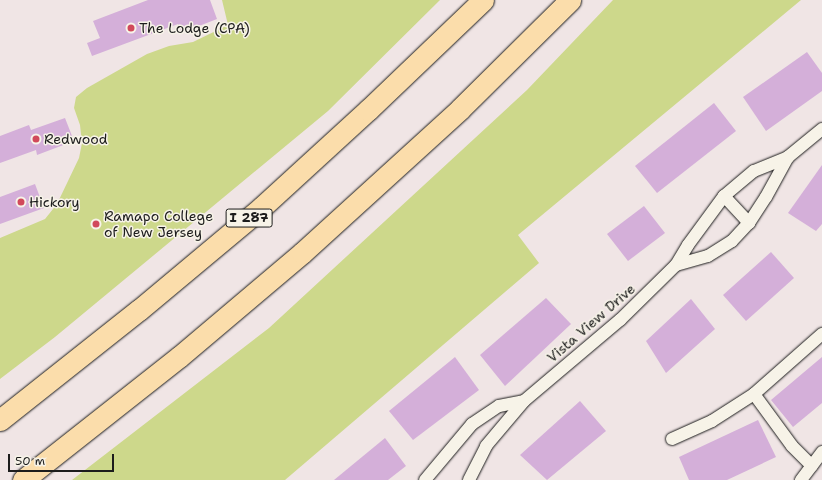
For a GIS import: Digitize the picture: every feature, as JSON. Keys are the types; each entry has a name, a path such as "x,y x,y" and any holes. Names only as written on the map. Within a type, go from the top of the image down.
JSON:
{"highway":[{"name":"I 287","path":"0,420 140,310 262,207 368,110 483,0"},
{"path":"23,480 173,362 302,253 460,109 570,0"}],"street":[{"name":"Vista View Drive","path":"469,480 486,446 524,401 620,320 676,265 688,245 724,196 754,171 788,157 822,129"},
{"name":"Vista View Drive","path":"676,265 708,256 732,241 749,223 788,157"},
{"path":"724,196 749,223"},
{"path":"672,439 712,421 754,394 822,334"},
{"path":"754,394 792,446 812,466"},
{"name":"Vista View Drive","path":"425,480 472,424 499,406 524,401"},
{"path":"801,480 822,452"}],"green space":[{"name":"Ramapo College of New Jersey","path":"222,0 440,0 328,111 55,337 0,379 0,238 45,219 57,204 79,158 82,143 80,125 74,108 76,97 87,88 147,54 169,46 193,42 228,25"},
{"path":"613,0 801,0 518,235 539,263 285,480 72,480 269,328 527,90"}],"building":[{"name":"The Lodge (CPA)","path":"148,0 210,0 217,19 181,33 178,24 92,56 87,43 100,38 93,21"},
{"path":"807,52 822,73 822,91 766,131 743,97"},
{"path":"714,103 736,131 657,193 635,166"},
{"name":"Redwood","path":"65,118 74,141 37,155 36,150 0,163 0,136 29,125 31,130"},
{"path":"822,165 822,224 816,231 788,213"},
{"name":"Hickory","path":"35,184 44,208 0,224 0,197"},
{"path":"644,206 665,233 628,261 607,234"},
{"path":"771,252 794,278 746,321 723,295"},
{"path":"546,298 571,324 505,386 480,355"},
{"path":"691,299 715,329 666,373 646,341"},
{"path":"455,357 479,390 413,440 389,411"},
{"path":"822,357 822,403 793,427 771,400"},
{"path":"580,401 606,431 547,480 520,455"},
{"path":"758,420 776,457 727,480 689,480 679,457"},
{"path":"385,438 406,466 388,480 334,480"}],"place":[{"name":"The Lodge (CPA)","path":"131,28"},
{"name":"Redwood","path":"36,139"},
{"name":"Hickory","path":"21,202"},
{"name":"Ramapo College of New Jersey","path":"96,224"}]}
